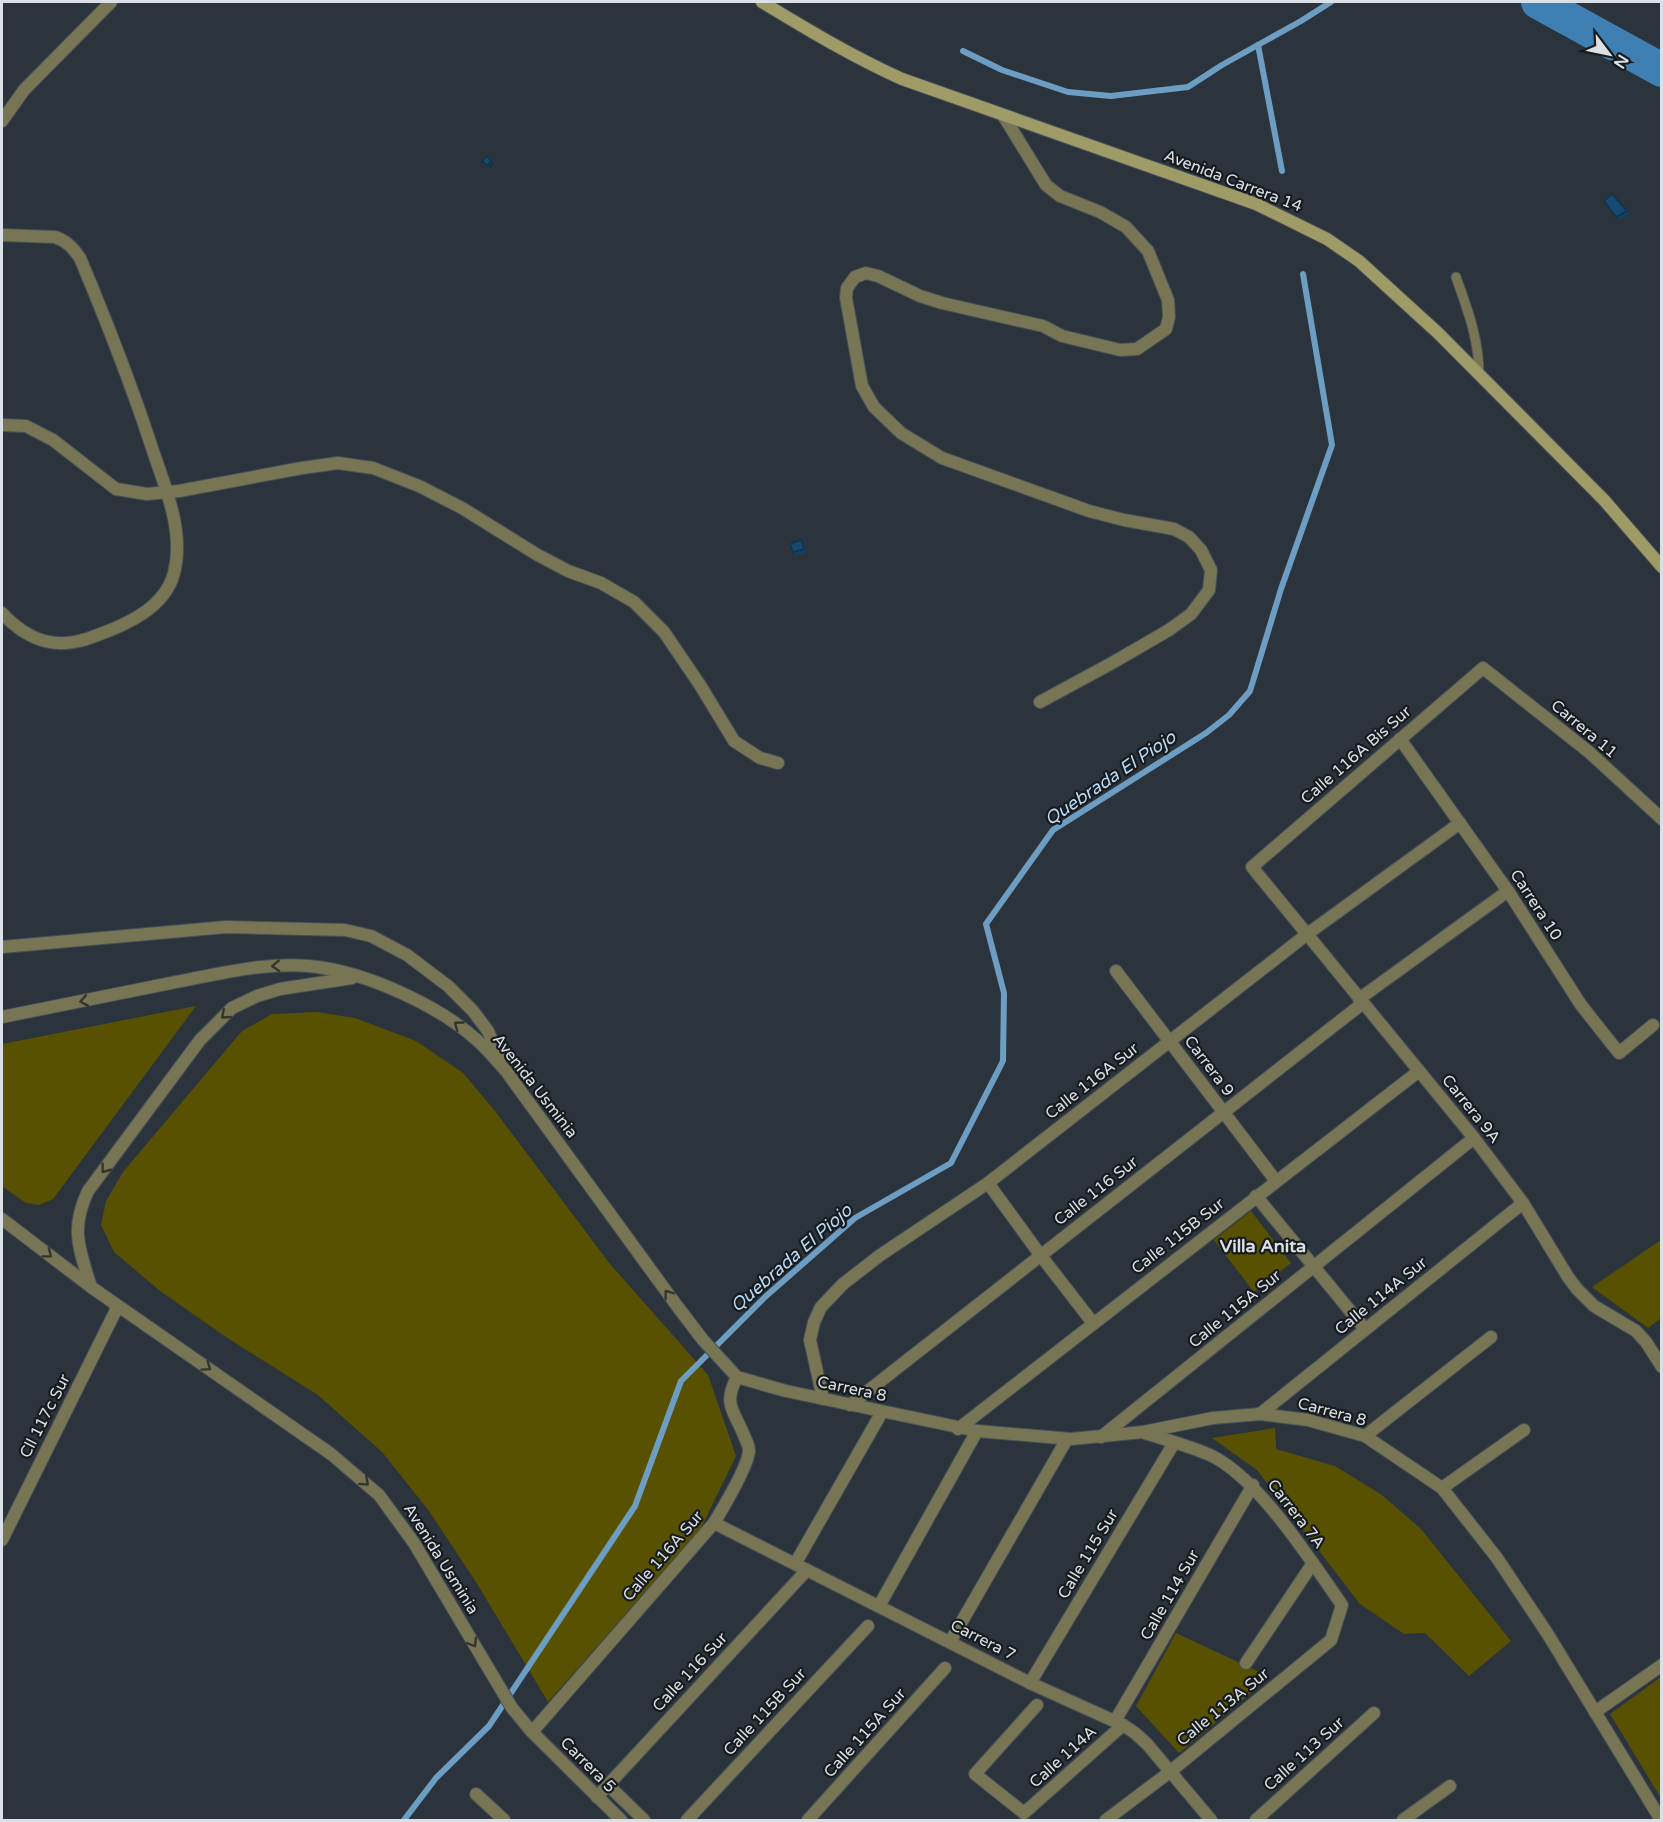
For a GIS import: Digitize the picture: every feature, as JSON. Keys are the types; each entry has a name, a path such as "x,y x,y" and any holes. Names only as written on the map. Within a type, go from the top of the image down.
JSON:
{"main road":[{"name":"Avenida Carrera 14","path":"762,2 819,38 902,79 1256,204 1309,229 1359,261 1438,333 1604,500 1662,567"}],"street":[{"path":"2,121 24,90 111,2"},
{"path":"1003,115 1046,185 1060,196 1100,212 1126,227 1148,252 1168,300 1169,317 1166,329 1137,349 1120,350 1062,336 1043,326 942,303 866,273 855,277 847,288 846,298 862,386 874,407 886,420 911,440 942,458 1089,511 1174,529 1189,537 1201,550 1211,570 1209,590 1191,614 1169,630 1040,702"},
{"path":"2,235 55,237 72,247 80,258 134,392 174,515 176,546 174,573 168,587 155,605 130,621 78,643 58,643 34,639 15,627 2,613"},
{"path":"2,425 26,426 53,440 116,489 147,494 338,463 373,468 419,486 462,508 536,555 568,571 601,583 634,602 664,632 734,741 760,758 778,763"},
{"name":"Calle 116A Bis Sur","path":"1252,867 1483,668"},
{"name":"Carrera 11","path":"1483,668 1589,752 1662,819"},
{"name":"Carrera 10","path":"1400,739 1508,891 1581,1005 1619,1053 1653,1025"},
{"name":"Calle 116A Sur","path":"823,1399 810,1340 814,1322 821,1307 843,1284 879,1256 988,1184 1306,935 1460,823"},
{"name":"Carrera 9A","path":"1252,867 1474,1138 1522,1203 1577,1289 1594,1306 1636,1331 1662,1367"},
{"name":"Calle 116 Sur","path":"850,1405 1224,1112 1361,1001 1508,891"},
{"path":"2,947 226,927 345,930 371,936 407,955 448,986 473,1011 488,1031 506,1071"},
{"name":"Avenida Usminia","path":"2,1017 242,969 297,966 324,968 359,977 412,998 453,1021 480,1042 506,1071 703,1340 737,1377"},
{"name":"Carrera 9","path":"1116,970 1276,1181"},
{"path":"91,1287 80,1253 76,1228 80,1209 88,1191 200,1040 232,1008 257,996 300,985 359,977"},
{"name":"Calle 115B Sur","path":"958,1429 1419,1071"},
{"name":"Calle 115A Sur","path":"1101,1437 1474,1138"},
{"path":"988,1184 1093,1323"},
{"path":"1256,1196 1365,1329"},
{"name":"Calle 114A Sur","path":"1260,1414 1522,1203"},
{"name":"Avenida Usminia","path":"2,1219 91,1287 332,1454 379,1495 414,1543 512,1708 532,1732"},
{"name":"Cll 117c Sur","path":"2,1540 118,1306"},
{"path":"1365,1436 1491,1337"},
{"name":"Calle 116A Sur","path":"532,1732 714,1523 747,1460 749,1449 731,1409 730,1390 737,1377"},
{"name":"Carrera 8","path":"737,1377 823,1399 958,1429 977,1431 1067,1439 1101,1437 1260,1414 1308,1420 1365,1436 1442,1488 1497,1558 1547,1633 1661,1821"},
{"path":"795,1564 882,1412"},
{"path":"1442,1488 1524,1430"},
{"path":"879,1606 977,1431"},
{"name":"Carrera 7A","path":"1143,1432 1212,1456 1253,1485 1342,1605"},
{"path":"950,1642 1067,1439"},
{"name":"Calle 115 Sur","path":"1029,1683 1174,1443"},
{"name":"Calle 114 Sur","path":"1119,1723 1253,1485"},
{"name":"Carrera 7","path":"714,1523 1029,1683 1119,1723 1147,1744 1211,1821"},
{"path":"1246,1663 1313,1563"},
{"name":"Calle 116 Sur","path":"597,1797 807,1570"},
{"name":"Calle 113A Sur","path":"1106,1821 1331,1640 1342,1605"},
{"name":"Calle 115B Sur","path":"687,1821 868,1626"},
{"path":"1595,1712 1662,1665"},
{"name":"Calle 115A Sur","path":"808,1821 945,1668"},
{"name":"Calle 114A","path":"1037,1706 975,1774 1024,1813 1119,1723"},
{"name":"Calle 113 Sur","path":"1256,1821 1374,1713"},
{"name":"Carrera 5","path":"532,1732 621,1821"},
{"name":"Carrera 5","path":"608,1785 644,1821"},
{"path":"1403,1821 1450,1786"},
{"path":"476,1794 504,1821"}],"lane":[{"path":"1456,277 1479,352 1479,375"}],"shaded area":[{"path":"196,1006 53,1199 39,1205 26,1203 2,1186 2,1044"},
{"path":"317,1012 355,1018 416,1041 463,1073 495,1111 610,1264 708,1375 736,1456 701,1528 548,1702 476,1582 429,1511 382,1452 318,1395 229,1339 160,1291 114,1252 101,1225 106,1201 123,1172 242,1031 272,1014"},
{"path":"1251,1211 1291,1263 1254,1292 1214,1240"},
{"path":"1661,1240 1661,1318 1648,1328 1592,1287"},
{"path":"1275,1428 1276,1449 1335,1466 1382,1495 1421,1529 1511,1641 1469,1676 1425,1633 1404,1634 1360,1604 1257,1470 1212,1438"},
{"path":"1176,1633 1270,1677 1179,1753 1136,1706"},
{"path":"1661,1677 1661,1798 1610,1714"}],"building":[{"path":"486,156 491,160 488,165 482,162"},
{"path":"1612,194 1627,211 1616,217 1604,201"},
{"path":"801,540 804,549 793,552 790,544"}],"waterway":[{"path":"963,51 1002,70 1068,92 1111,96 1188,87 1331,2"},
{"path":"1538,2 1662,70"},
{"name":"Quebrada El Piojo","path":"1258,45 1282,171"},
{"name":"Quebrada El Piojo","path":"404,1820 436,1778 489,1726 635,1506 681,1381 765,1297 855,1218 951,1163 1003,1061 1004,993 986,924 1053,830 1206,733 1229,715 1250,691 1281,589 1332,445 1303,274"}],"district":[{"name":"Villa Anita","path":"1263,1246"}]}
